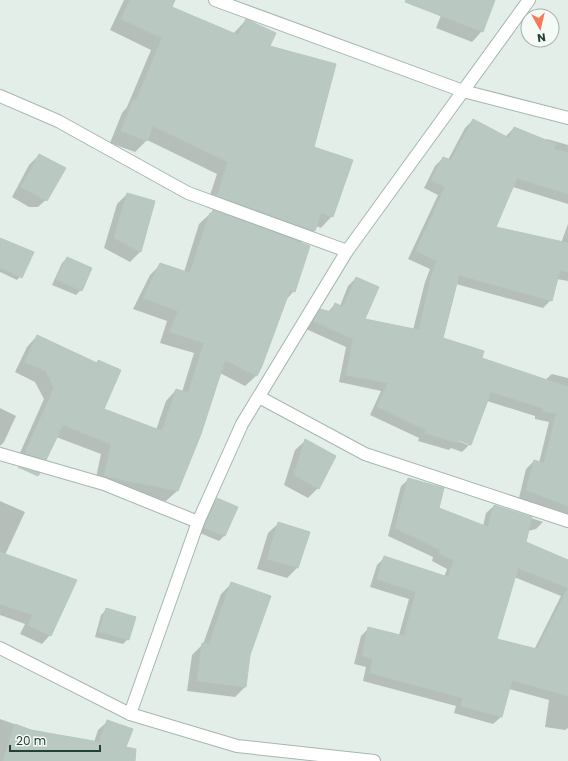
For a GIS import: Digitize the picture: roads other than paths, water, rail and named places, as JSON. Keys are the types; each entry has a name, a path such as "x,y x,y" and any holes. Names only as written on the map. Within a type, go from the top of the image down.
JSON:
{"street":[{"path":"215,0 463,91 568,118"},
{"path":"130,714 198,522 242,424 260,397 347,250 529,0"},
{"path":"0,96 58,121 188,193 347,250"},
{"path":"260,397 364,454 568,521"},
{"path":"0,454 104,484 198,522"},
{"path":"0,648 130,714 237,746 374,761"}]}
